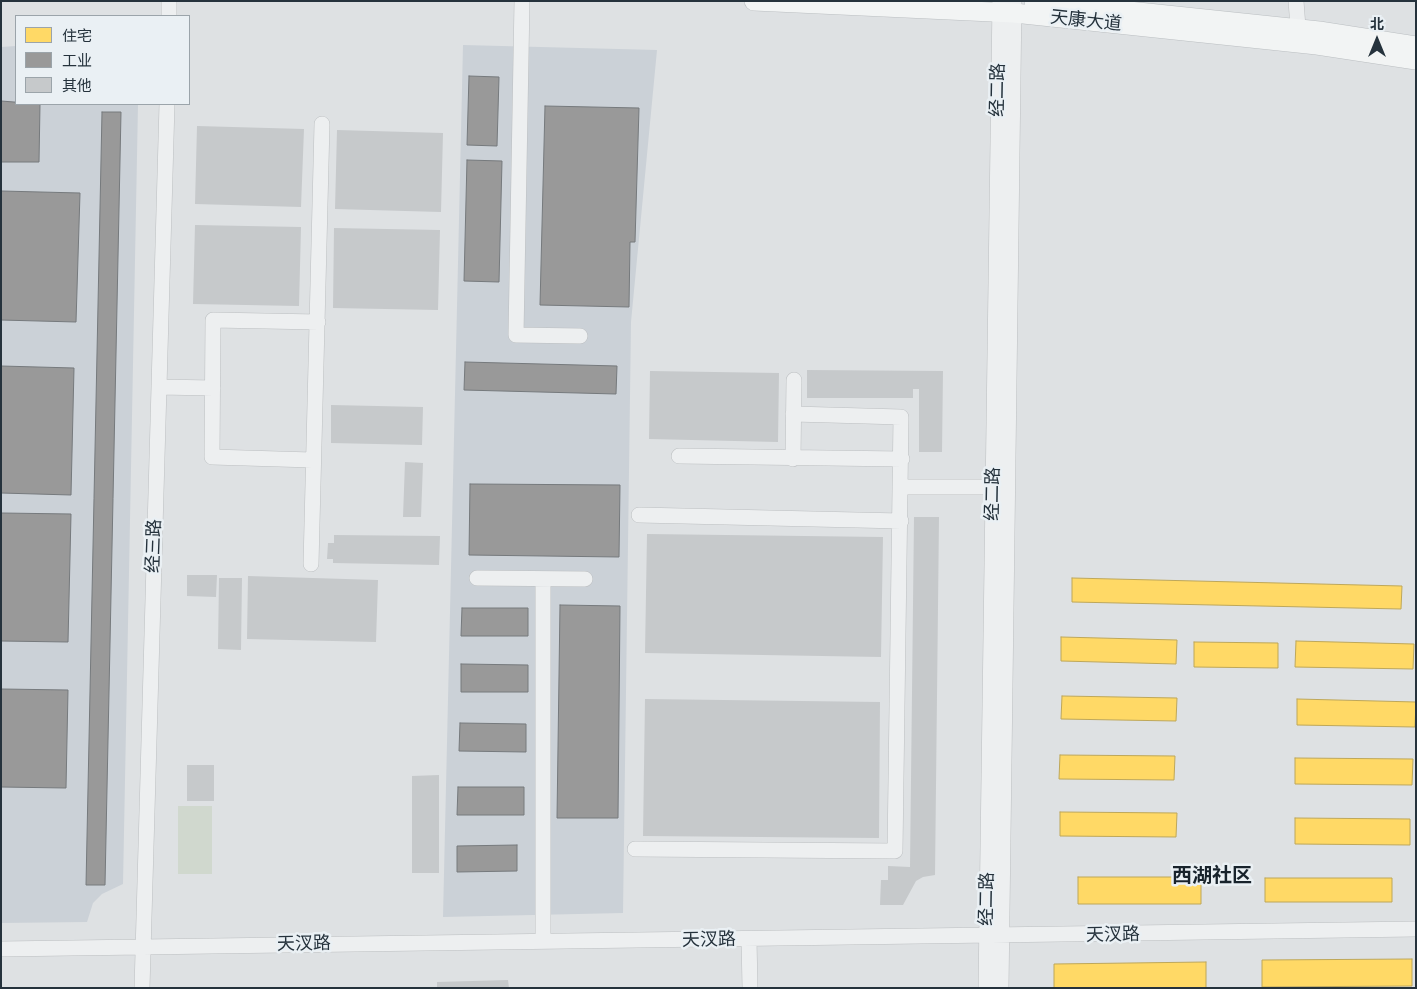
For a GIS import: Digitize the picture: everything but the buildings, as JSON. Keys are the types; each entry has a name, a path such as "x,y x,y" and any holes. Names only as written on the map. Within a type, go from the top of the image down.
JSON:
{"main road":[{"name":"天康大道","path":"754,1 1064,8 1299,36 1416,46"},
{"name":"天康大道","path":"1034,1 1064,8"},
{"name":"天康大道","path":"1299,36 1416,60"}],"street":[{"path":"169,1 169,15"},
{"path":"522,1 516,335 580,336"},
{"path":"1296,1 1299,36"},
{"name":"经二路","path":"986,988 994,936 1007,7"},
{"name":"经三路","path":"142,988 167,105"},
{"path":"311,564 312,460 318,322 322,124"},
{"path":"312,460 212,457 213,320 318,322"},
{"path":"793,459 794,380"},
{"path":"159,387 213,388"},
{"path":"635,849 895,851 902,487 901,417 793,414"},
{"path":"678,456 902,459"},
{"path":"902,487 1000,487"},
{"path":"639,515 901,521"},
{"path":"476,578 585,579"},
{"path":"543,579 543,942"},
{"name":"天汊路","path":"1,949 1416,929"},
{"name":"经二路","path":"994,936 1001,988"},
{"path":"749,939 750,988"}],"shaded area":[{"path":"463,45 657,50 631,322 623,913 443,917"},
{"path":"15,46 15,105 138,105 123,884 102,894 93,903 87,922 1,923 1,47"},
{"path":"178,806 212,806 212,874 178,874"}],"district":[{"name":"西湖社区","path":"1212,876"}]}
